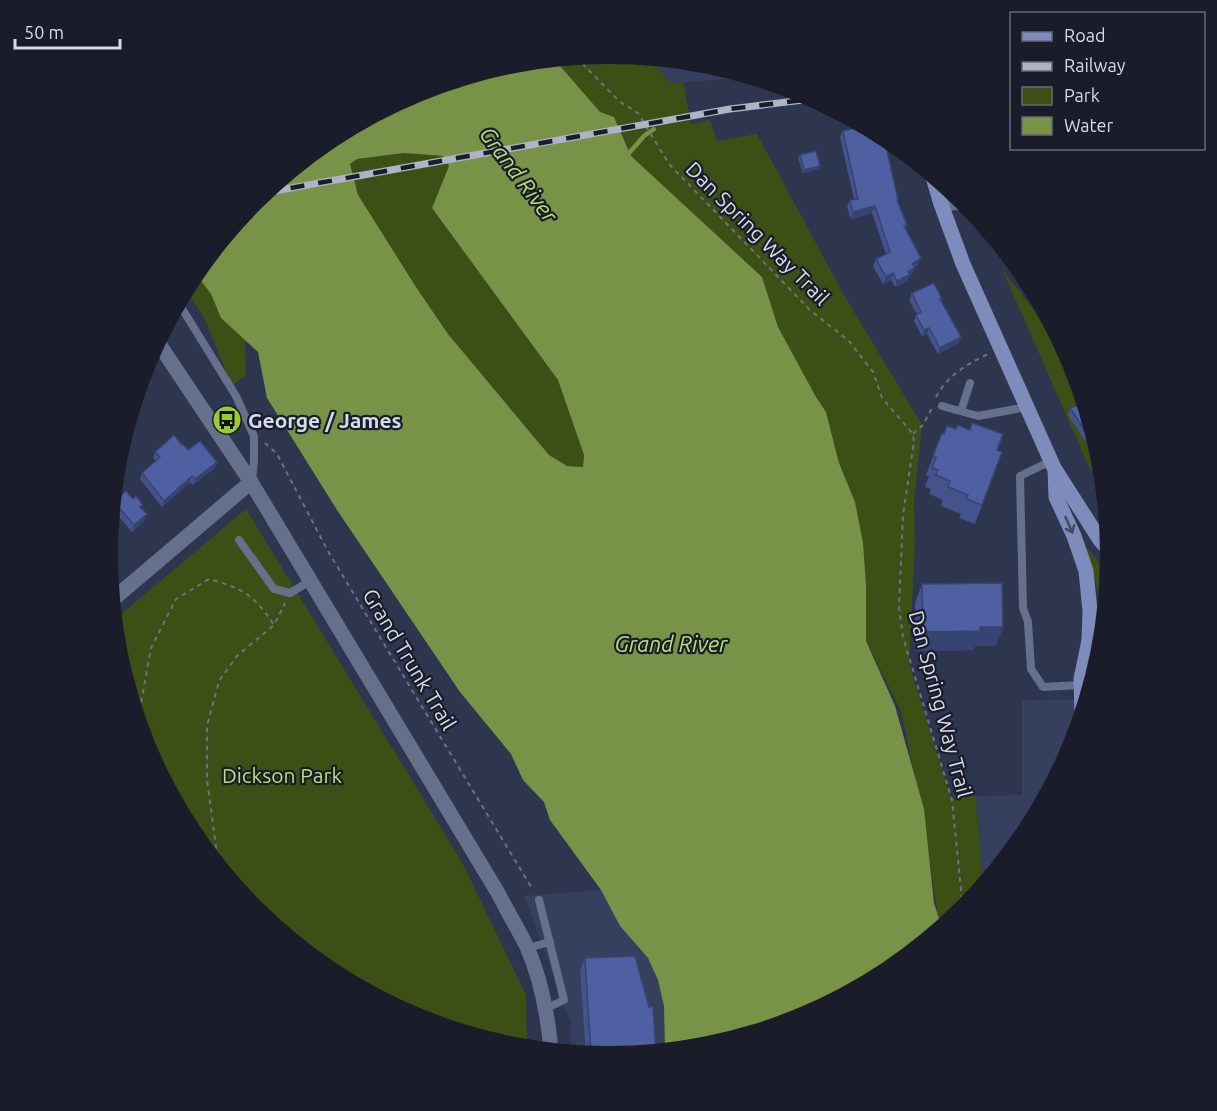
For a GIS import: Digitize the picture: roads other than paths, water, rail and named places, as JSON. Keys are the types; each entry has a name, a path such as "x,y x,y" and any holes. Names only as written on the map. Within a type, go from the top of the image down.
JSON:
{"main road":[{"path":"937,191 963,264 1053,465 1099,534"},
{"path":"941,204 951,203"},
{"path":"163,350 251,482 498,893 527,948 541,986 550,1043"},
{"path":"1053,465 1056,497 1074,536 1086,571 1090,634 1081,686"},
{"path":"120,594 251,482"}],"lane":[{"path":"183,310 236,396 254,436 254,476 251,482"},
{"path":"961,411 970,383"},
{"path":"942,406 978,416 1027,406"},
{"path":"1053,465 1020,476 1023,608 1028,622 1031,669 1043,687 1081,686"},
{"path":"239,540 274,589 290,593 310,580"},
{"path":"539,900 564,1000 545,1009"},
{"path":"527,948 550,942"}],"water":[{"name":"Grand River","path":"561,67 600,112 614,117 631,156 762,277 778,327 826,412 839,463 855,502 863,543 866,641 895,706 924,809 934,903 939,919 881,964 826,996 736,1030 665,1043 664,1006 658,980 648,958 620,926 601,890 550,820 544,802 523,780 511,754 460,692 337,510 267,398 258,352 221,318 211,294 201,281 239,232 285,186 336,147 391,115 451,91 513,74","holes":["404,153 443,156 449,166 432,208 558,380 584,455 583,467 567,466 549,455 448,334 358,195 350,164 357,159"]}],"waterway":[{"path":"630,152 644,136 654,129"}],"railway":[{"path":"281,190 730,109 794,101"}],"place":[{"name":"George / James","path":"227,420"}],"park label":[{"name":"Dickson Park","path":"282,775"}]}
